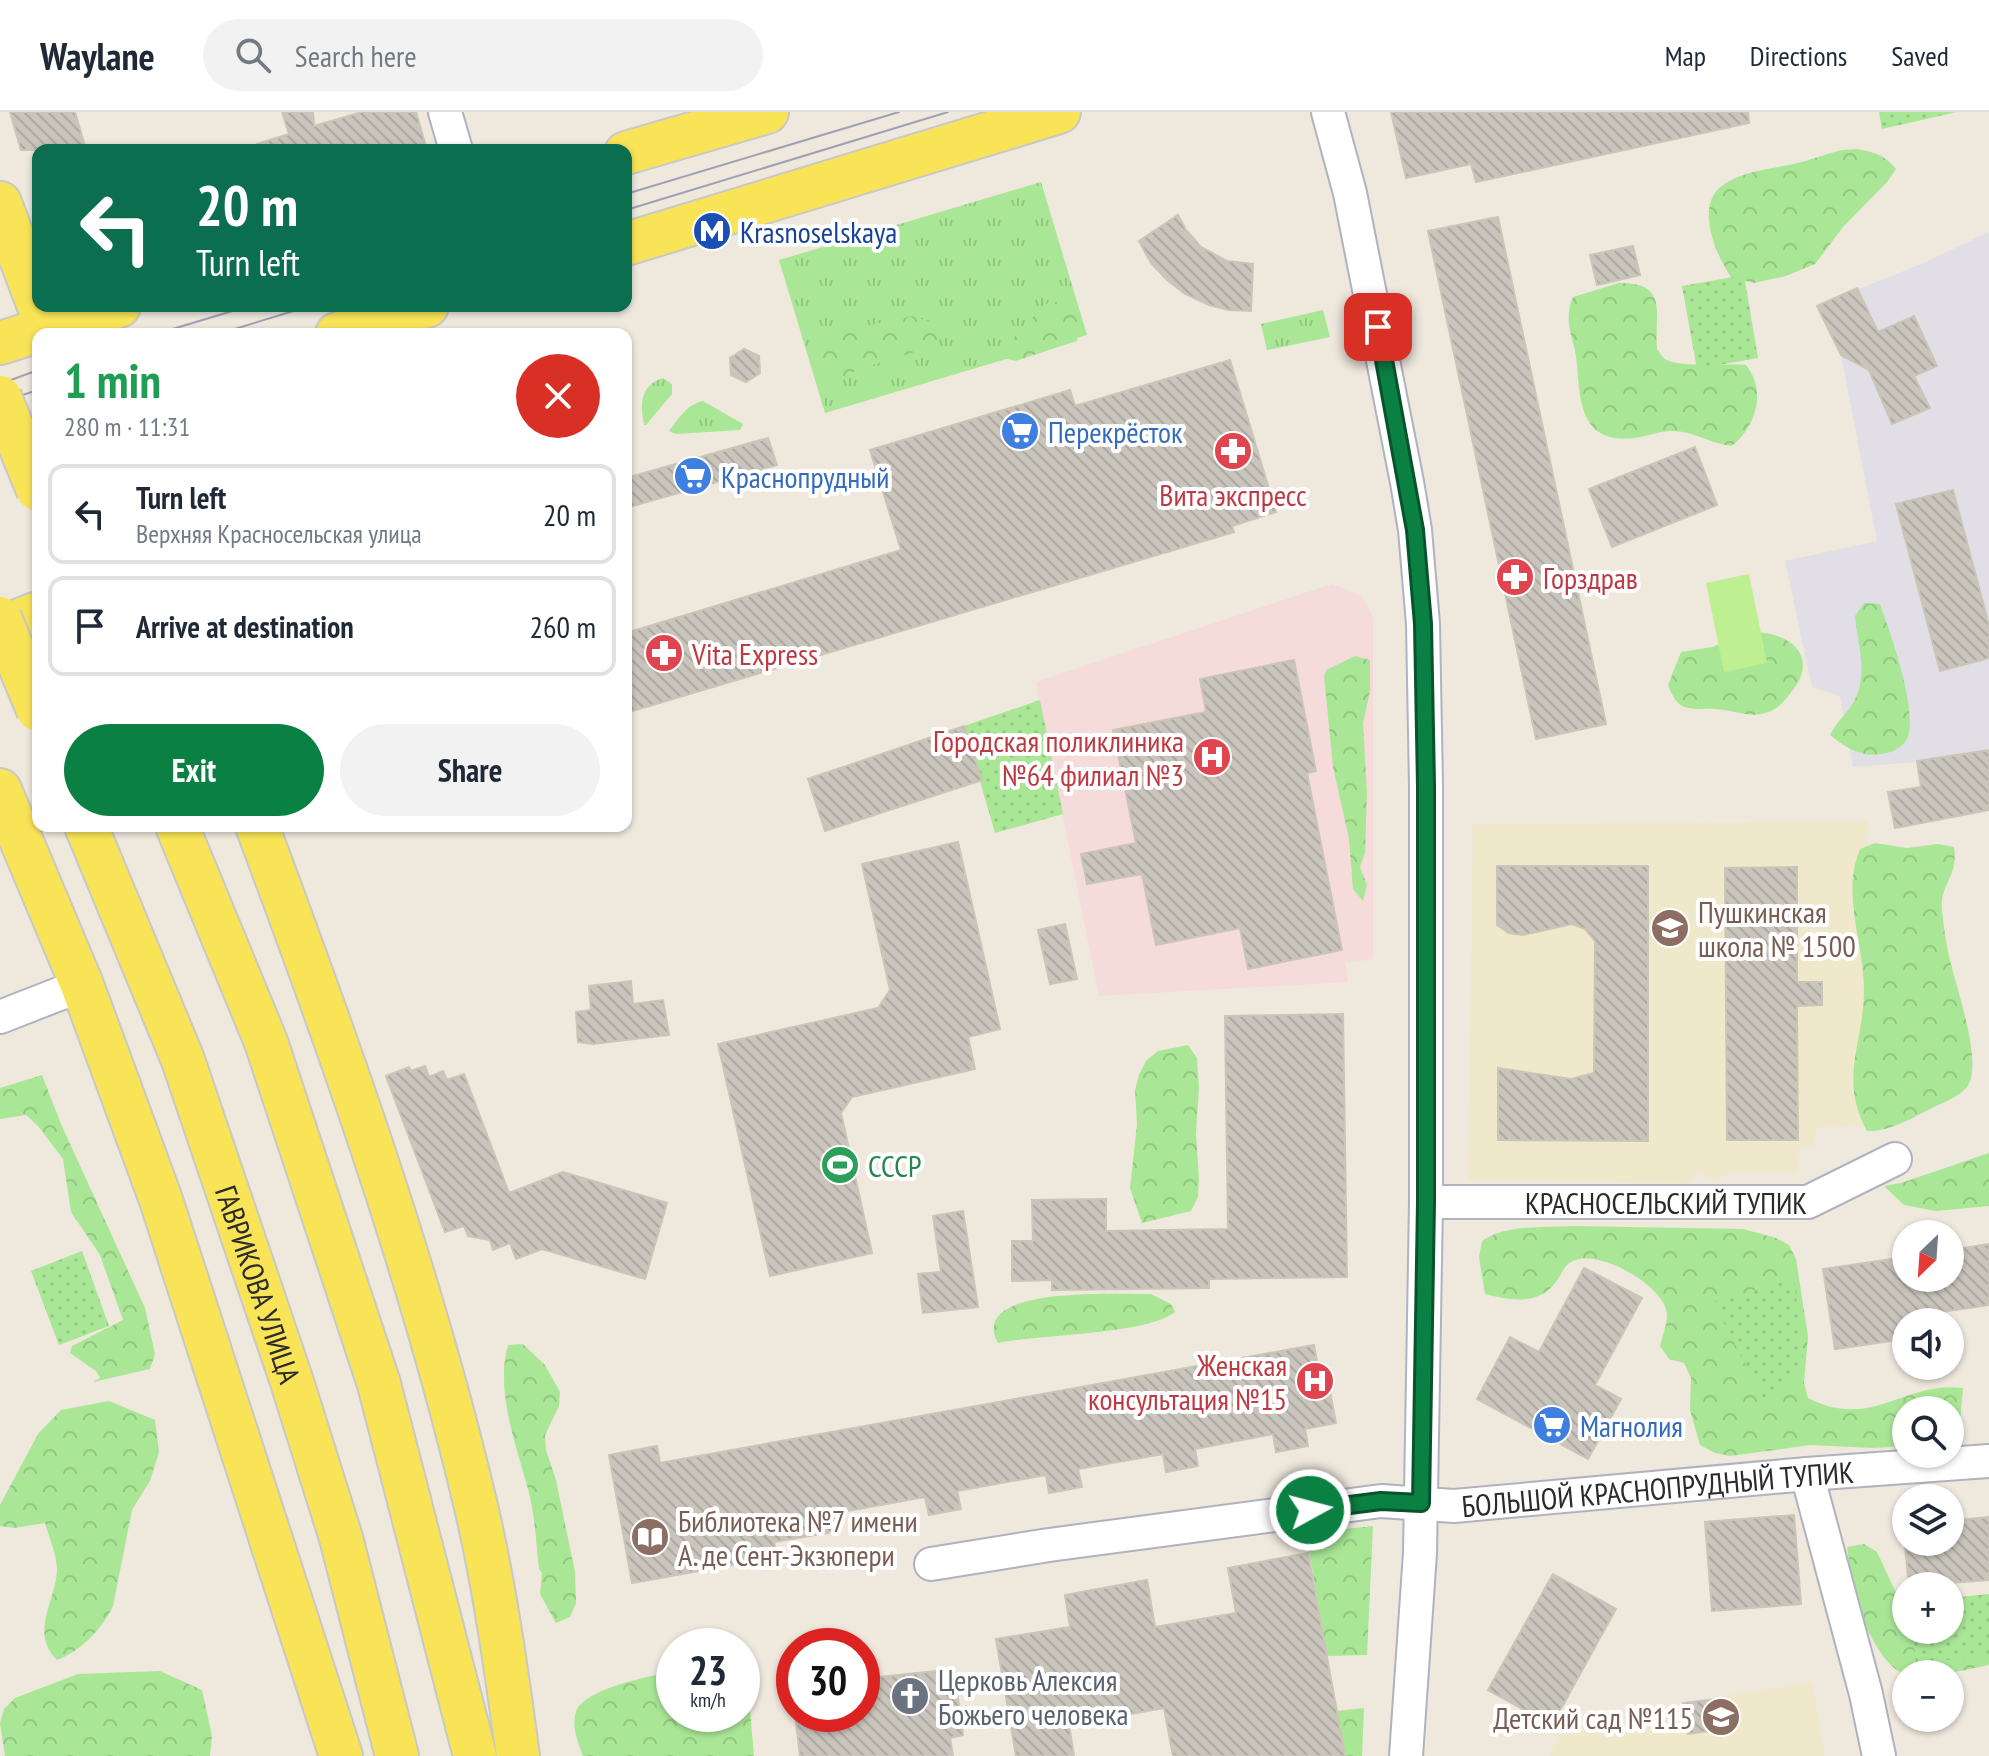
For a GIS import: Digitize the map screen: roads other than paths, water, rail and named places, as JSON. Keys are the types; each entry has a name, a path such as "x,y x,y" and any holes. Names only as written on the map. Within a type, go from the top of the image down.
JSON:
{"main road":[{"path":"632,151 767,112"},
{"path":"632,242 1059,112"},
{"path":"0,203 9,246 32,293"},
{"path":"0,343 44,318 82,312"},
{"path":"356,328 408,312"},
{"path":"0,397 32,475"},
{"path":"0,437 32,428"},
{"path":"32,601 0,615 32,695"},
{"path":"0,628 32,615"},
{"path":"0,790 82,985 161,1200 341,1756"},
{"name":"ГАВРИКОВА УЛИЦА","path":"88,832 183,1060 292,1382 341,1538 397,1756"},
{"path":"179,832 266,1042 379,1384 475,1756"},
{"path":"259,832 360,1114 431,1330 474,1496 501,1633 518,1756"}],"street":[{"path":"445,112 454,144"},
{"path":"1328,112 1350,193 1378,327 1409,494 1421,592 1426,786 1426,1202 1421,1503 1413,1680 1406,1756"},
{"path":"0,1017 82,985"},
{"name":"КРАСНОСЕЛЬСКИЙ ТУПИК","path":"1426,1202 1808,1202 1895,1159"},
{"name":"БОЛЬШОЙ КРАСНОПРУДНЫЙ ТУПИК","path":"931,1564 1049,1545 1381,1501 1454,1506 1989,1461"},
{"path":"1807,1474 1866,1694 1879,1756"}],"tram line":[{"path":"632,192 899,112"},
{"path":"632,208 948,112"},
{"path":"176,328 229,312"},
{"path":"238,328 290,312"},
{"path":"0,384 32,372"},
{"path":"0,402 32,392"}],"place":[{"name":"Krasnoselskaya","path":"712,231"},
{"name":"Перекрёсток","path":"1020,431"},
{"name":"Вита экспресс","path":"1233,451"},
{"name":"Краснопрудный","path":"693,476"},
{"name":"Горздрав","path":"1515,577"},
{"name":"Vita Express","path":"664,653"},
{"name":"Городская поликлиника №64 филиал №3","path":"1212,757"},
{"name":"Пушкинская школа № 1500","path":"1670,928"},
{"name":"СССР","path":"840,1165"},
{"name":"Женская консультация №15","path":"1315,1381"},
{"name":"Магнолия","path":"1552,1425"},
{"name":"Библиотека №7 имени А. де Сент-Экзюпери","path":"650,1537"},
{"name":"Церковь Алексия Божьего человека","path":"910,1696"},
{"name":"Детский сад №115","path":"1721,1717"}]}
